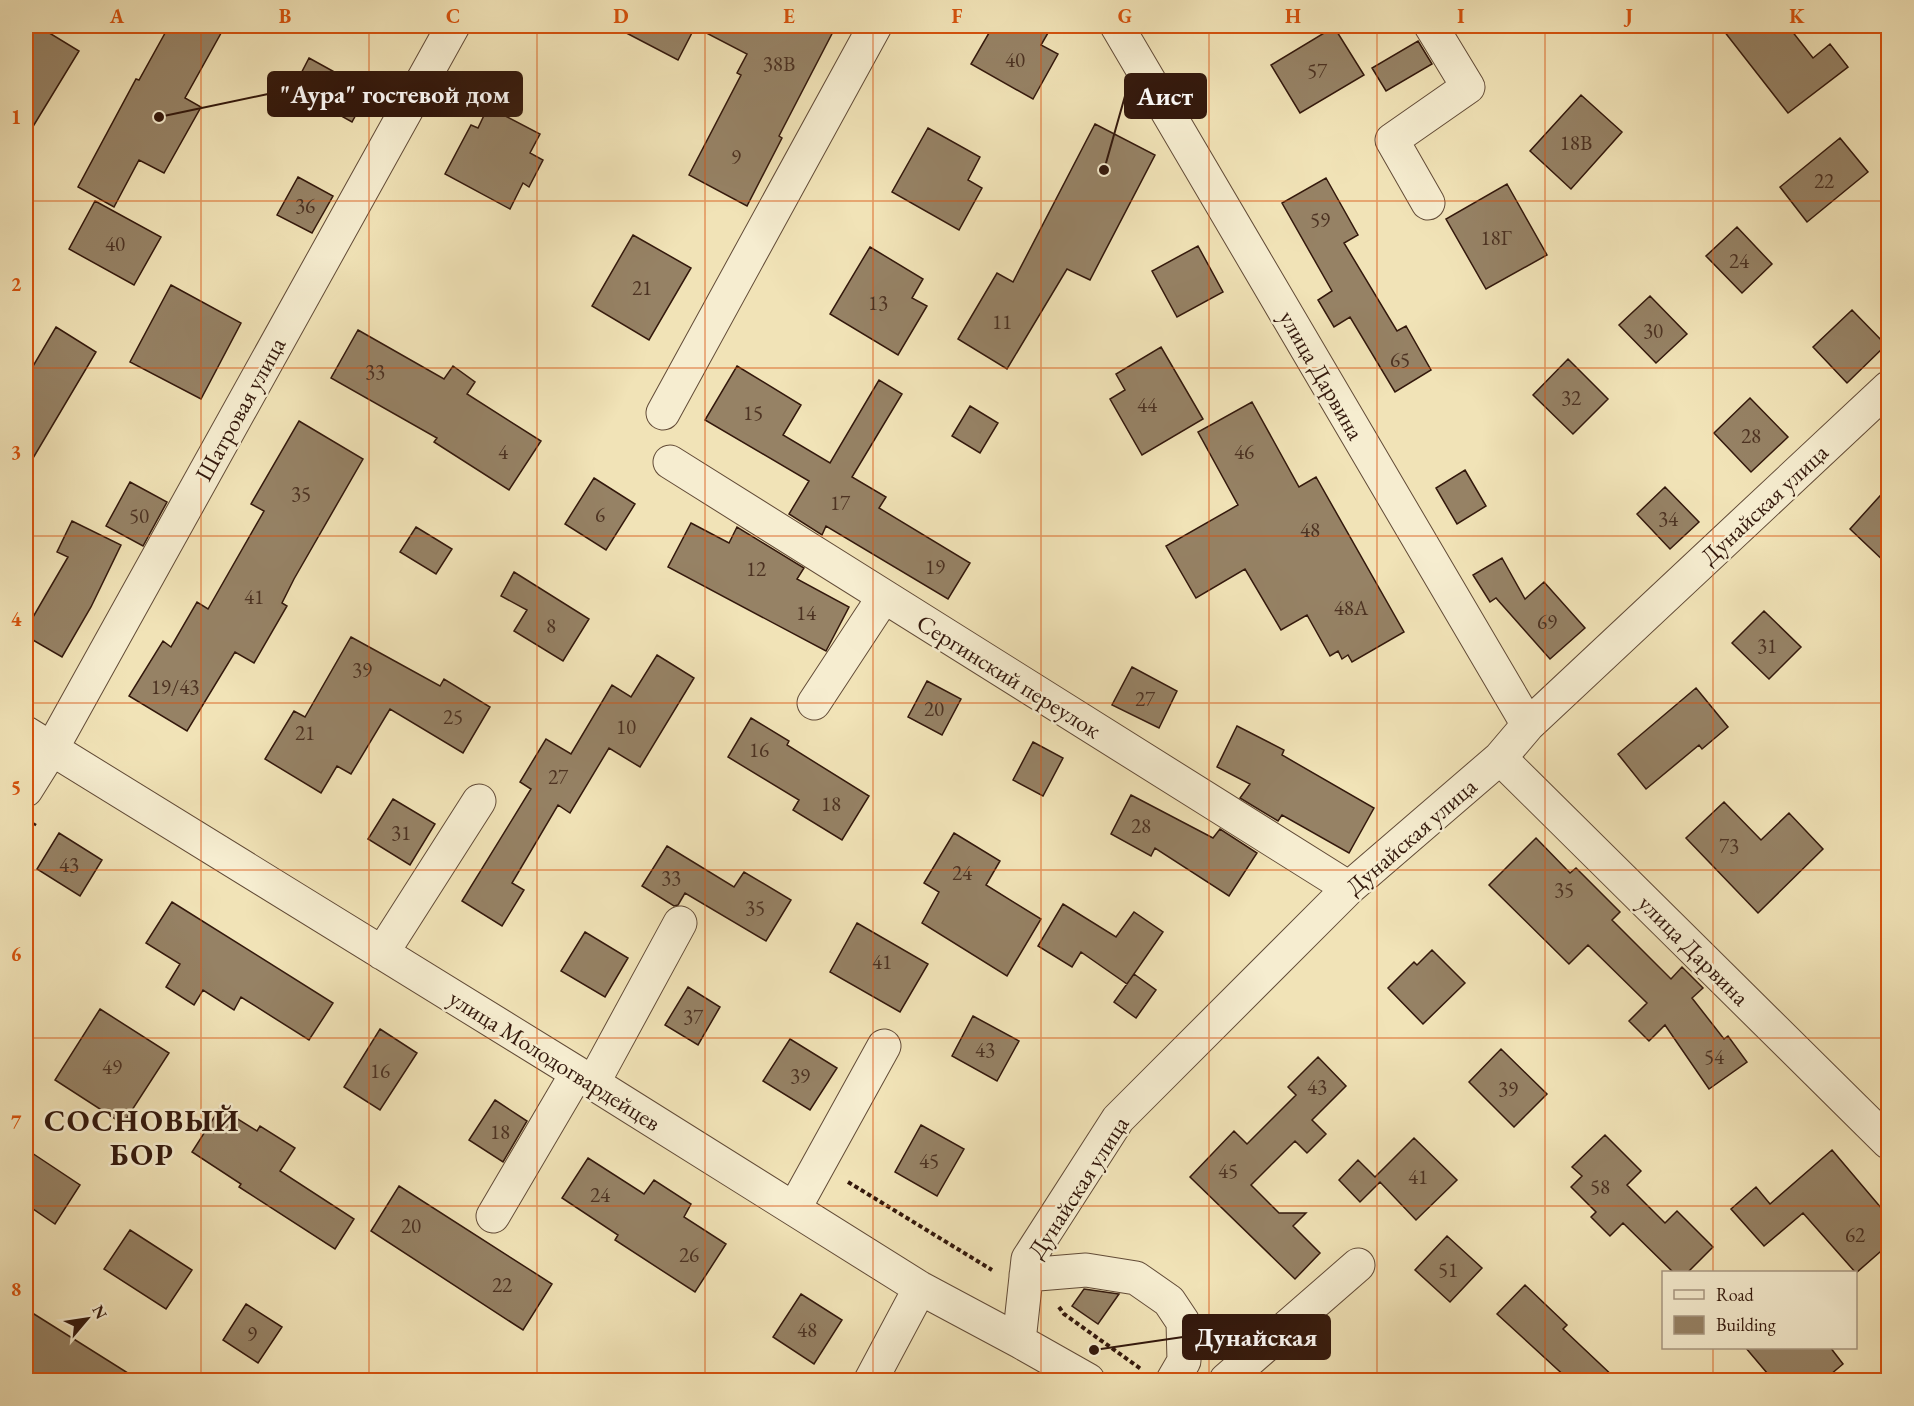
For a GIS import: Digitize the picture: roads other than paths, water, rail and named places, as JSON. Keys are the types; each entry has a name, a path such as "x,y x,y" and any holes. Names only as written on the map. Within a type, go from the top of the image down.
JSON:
{"street":[{"name":"Шатровая улица","path":"26,790 38,741 453,26"},
{"path":"663,413 875,26"},
{"name":"улица Дарвина","path":"1117,26 1528,725"},
{"path":"1428,203 1392,140 1468,87 1431,26"},
{"name":"Дунайская улица","path":"1019,1341 1028,1259 1118,1119 1349,888 1500,758 1528,725 1888,388"},
{"name":"Сергинский переулок","path":"670,462 1349,888"},
{"path":"814,703 884,598"},
{"name":"улица Молодогвардейцев","path":"38,741 585,1078 920,1288 1088,1380"},
{"name":"улица Дарвина","path":"1500,758 1885,1131"},
{"path":"382,953 478,801"},
{"path":"493,1216 585,1078 680,923"},
{"path":"794,1209 884,1046"},
{"path":"1226,1380 1359,1265"},
{"path":"1026,1275 1086,1270 1136,1278 1169,1301 1184,1322 1184,1362 1173,1380"},
{"path":"871,1380 920,1288"}],"place":[{"name":"\"Аура\" гостевой дом","path":"159,117"},
{"name":"Аист","path":"1104,170"},
{"name":"Дунайская","path":"1094,1350"}],"district":[{"name":"СОСНОВЫЙ БОР","path":"142,1137"}]}
